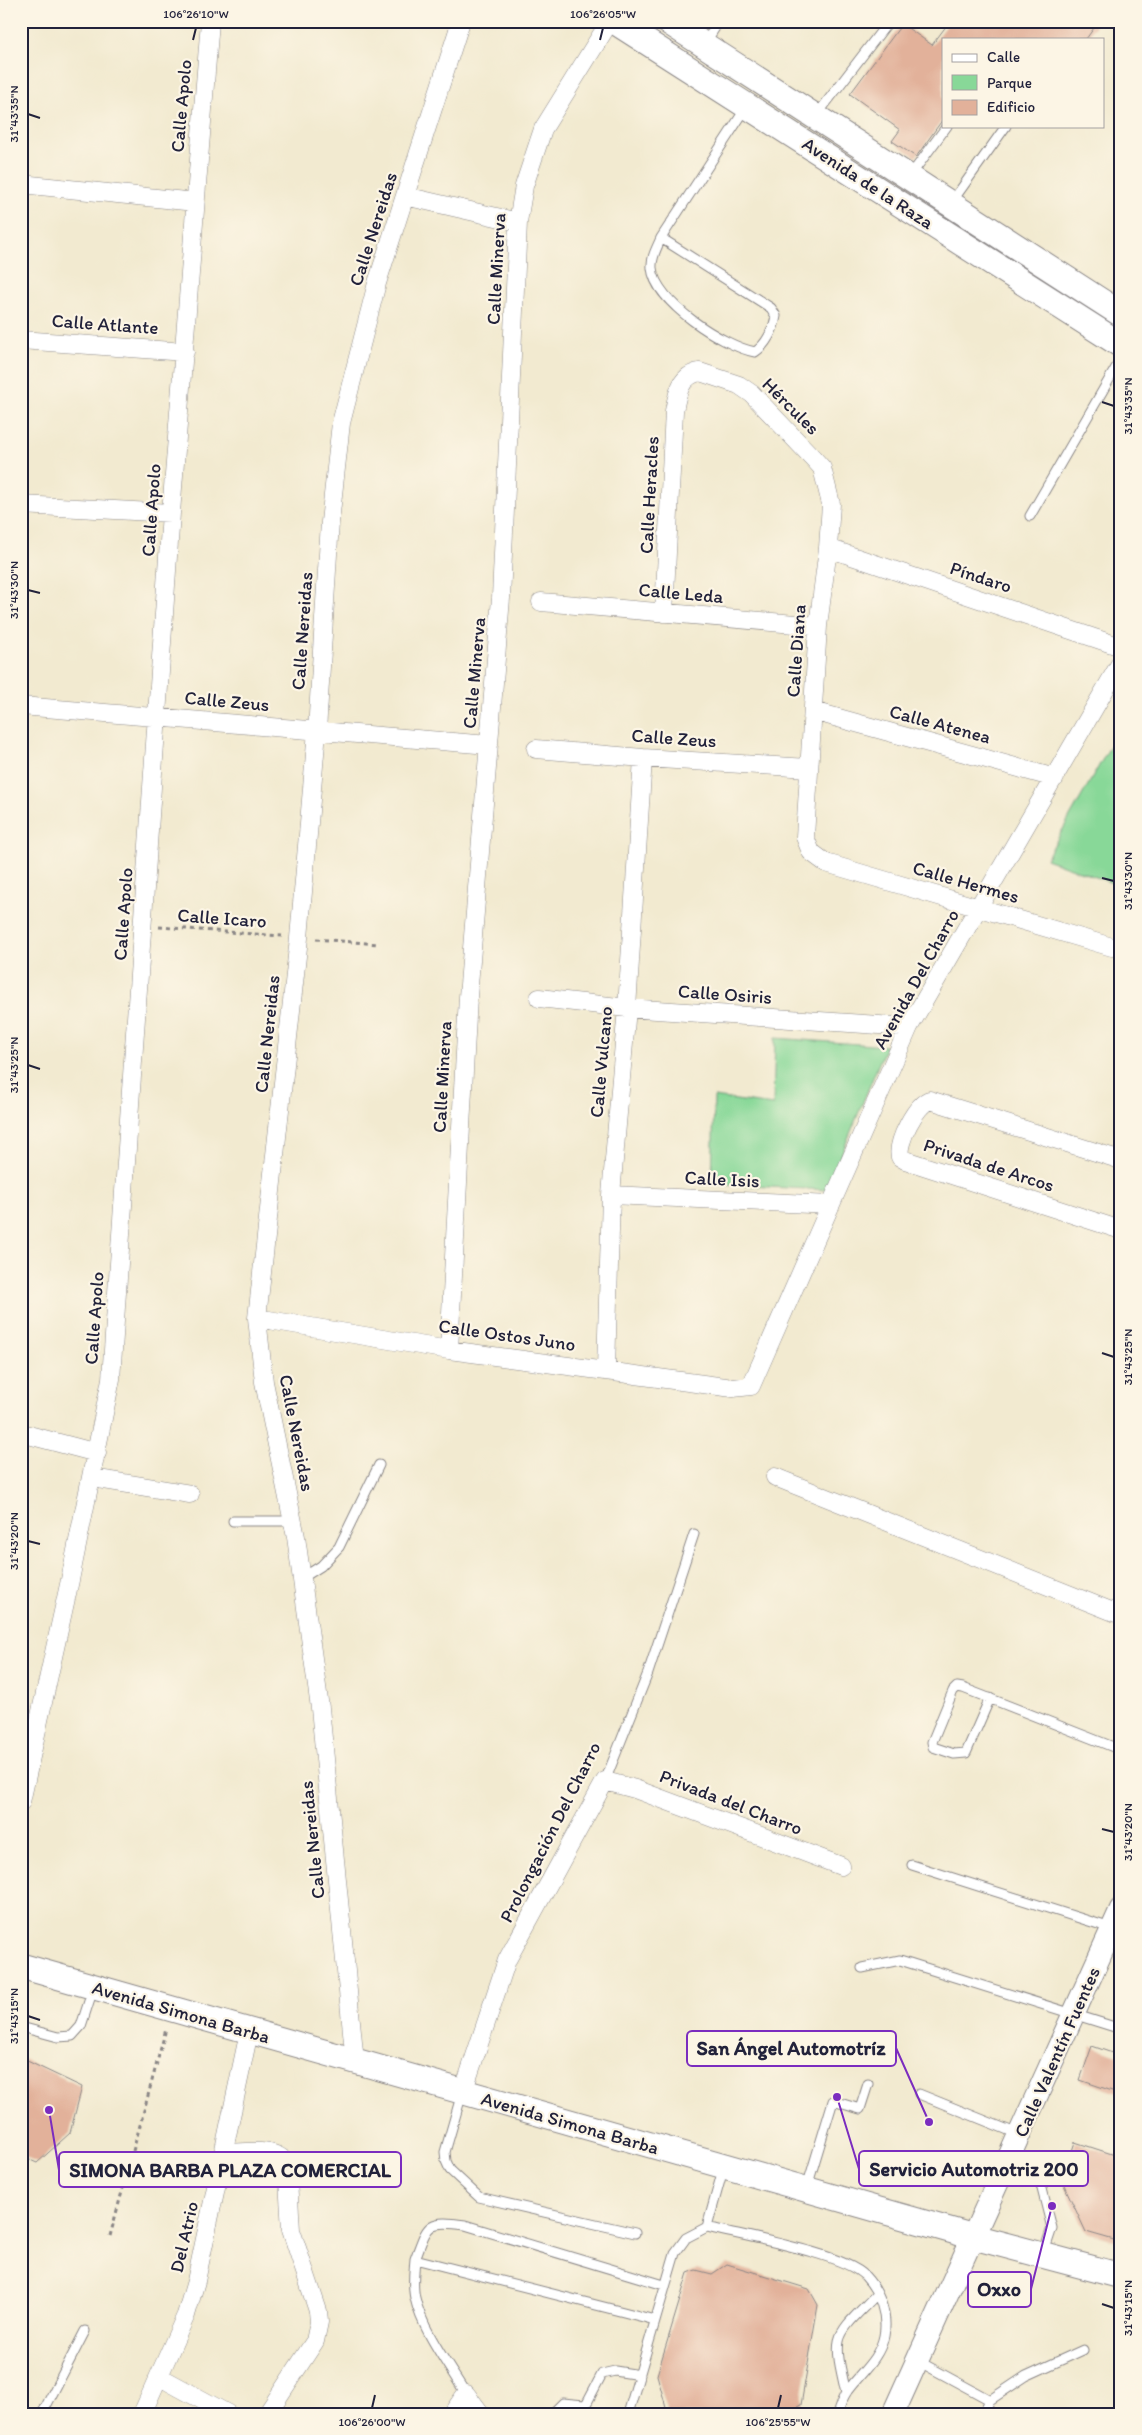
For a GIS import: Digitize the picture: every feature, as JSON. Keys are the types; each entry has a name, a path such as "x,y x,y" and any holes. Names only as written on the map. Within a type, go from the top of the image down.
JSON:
{"main road":[{"name":"Avenida de la Raza","path":"614,21 1121,345"},
{"name":"Avenida de la Raza","path":"668,21 908,179 1121,314"},
{"name":"Avenida Simona Barba","path":"21,1966 807,2190 1121,2276"}],"street":[{"name":"Calle Apolo","path":"22,1794 92,1478 110,1379 144,926 172,513 210,21"},
{"name":"Calle Nereidas","path":"356,2062 320,1708 293,1521 264,1382 257,1318 299,938 317,730 330,522 341,423 377,283 461,21"},
{"name":"Calle Minerva","path":"449,1350 468,996 501,598 518,222 525,180 543,129 610,21"},
{"path":"21,184 195,202"},
{"path":"405,196 518,222"},
{"name":"Calle Atlante","path":"21,340 185,352"},
{"name":"Hércules","path":"683,381 693,373 700,372 739,385 768,408 813,458"},
{"name":"Calle Heracles","path":"664,613 674,411 683,381"},
{"name":"Calle Diana","path":"811,852 805,837 818,626 828,548 830,498 822,468 813,458"},
{"path":"21,505 172,513"},
{"name":"Píndaro","path":"828,548 1121,647"},
{"name":"Calle Leda","path":"542,602 818,626"},
{"name":"Avenida Del Charro","path":"751,1386 910,1028 1121,662"},
{"name":"Calle Zeus","path":"21,706 489,745"},
{"name":"Calle Atenea","path":"813,710 1055,778"},
{"name":"Calle Zeus","path":"536,749 643,758 809,768"},
{"name":"Calle Vulcano","path":"606,1370 611,1195 627,1008 643,758"},
{"name":"Calle Hermes","path":"811,852 826,863 1112,947"},
{"name":"Calle Osiris","path":"539,998 627,1008 910,1028"},
{"name":"Privada de Arcos","path":"1121,1160 930,1100 920,1106 899,1149 900,1157 905,1160 1121,1230"},
{"name":"Calle Isis","path":"611,1195 831,1206"},
{"name":"Calle Ostos Juno","path":"257,1318 449,1350 733,1388 751,1386"},
{"path":"21,1432 97,1453"},
{"path":"775,1477 1121,1615"},
{"path":"92,1478 190,1494"},
{"name":"Privada del Charro","path":"605,1781 635,1789 841,1866"},
{"name":"Prolongación Del Charro","path":"463,2092 507,1960 605,1781"},
{"name":"Calle Valentín Fuentes","path":"893,2414 1073,2015 1118,1923"},
{"name":"Del Atrio","path":"142,2414 186,2315 196,2281 225,2153 249,2032"},
{"path":"225,2153 270,2153 281,2157 286,2164 291,2230 318,2311 319,2322 315,2341 267,2414"},
{"path":"160,2377 228,2414"},
{"path":"452,2414 466,2394 481,2414"}],"lane":[{"path":"704,45 719,21"},
{"path":"815,118 889,21"},
{"path":"660,238 771,308 776,316 774,325 761,348 755,352 745,350 696,324 682,314 654,278 651,266 660,238 747,106"},
{"path":"908,179 946,128"},
{"path":"950,205 1005,128"},
{"path":"1030,516 1121,358"},
{"path":"302,1578 321,1566 339,1547 379,1465"},
{"path":"233,1521 293,1521"},
{"name":"Prolongación Del Charro","path":"605,1781 648,1673 694,1534"},
{"path":"990,1698 966,1754 954,1754 934,1747 932,1742 953,1691 957,1687 964,1688 990,1698 1121,1750"},
{"path":"912,1865 1118,1923"},
{"path":"862,1968 900,1960 1121,2030"},
{"path":"21,2027 58,2037 72,2036 81,2026 94,1987"},
{"path":"807,2190 833,2101 860,2109 868,2084"},
{"path":"463,2092 445,2152 446,2161 455,2175 479,2197 635,2233"},
{"path":"918,2094 1015,2144 1040,2177 1052,2228 1043,2256"},
{"path":"707,2227 724,2166"},
{"path":"466,2394 444,2360 421,2315 415,2298 413,2278 415,2259 425,2233 431,2225 446,2222 465,2224 664,2286"},
{"path":"628,2414 664,2286 679,2245 686,2238 707,2227 799,2249 847,2264 865,2276 877,2294 883,2308 884,2336 871,2364 846,2393 837,2414"},
{"path":"415,2259 655,2320"},
{"path":"846,2393 839,2362 838,2340 843,2329 877,2294"},
{"path":"42,2414 85,2331"},
{"path":"983,2414 990,2400 1026,2376 1083,2350"},
{"path":"918,2361 990,2400"},
{"path":"552,2414 563,2403 582,2410 602,2374 615,2371 640,2374"}],"path":[{"name":"Calle Icaro","path":"144,926 378,944"},
{"path":"110,2236 171,2009"}],"green space":[{"path":"1121,727 1121,886 1046,859"},
{"path":"775,1038 886,1046 827,1190 712,1184 714,1097 773,1105"}],"building":[{"path":"950,21 1099,21 1087,38 942,38 942,120 916,157 892,141 900,130 850,94 902,24 932,45"},
{"path":"1092,2046 1121,2056 1121,2094 1080,2080"},
{"path":"21,2058 82,2087 70,2133 37,2163 21,2156"},
{"path":"1075,2142 1121,2157 1121,2242 1086,2232 1058,2172 1063,2153 1070,2157"},
{"path":"727,2264 809,2289 818,2305 801,2405 783,2414 668,2414 657,2375 688,2273 696,2270 712,2274"}],"place":[{"name":"Servicio Automotriz 200","path":"837,2097"},
{"name":"SIMONA BARBA PLAZA COMERCIAL","path":"49,2110"},
{"name":"San Ángel Automotríz","path":"929,2122"},
{"name":"Oxxo","path":"1052,2206"}]}
